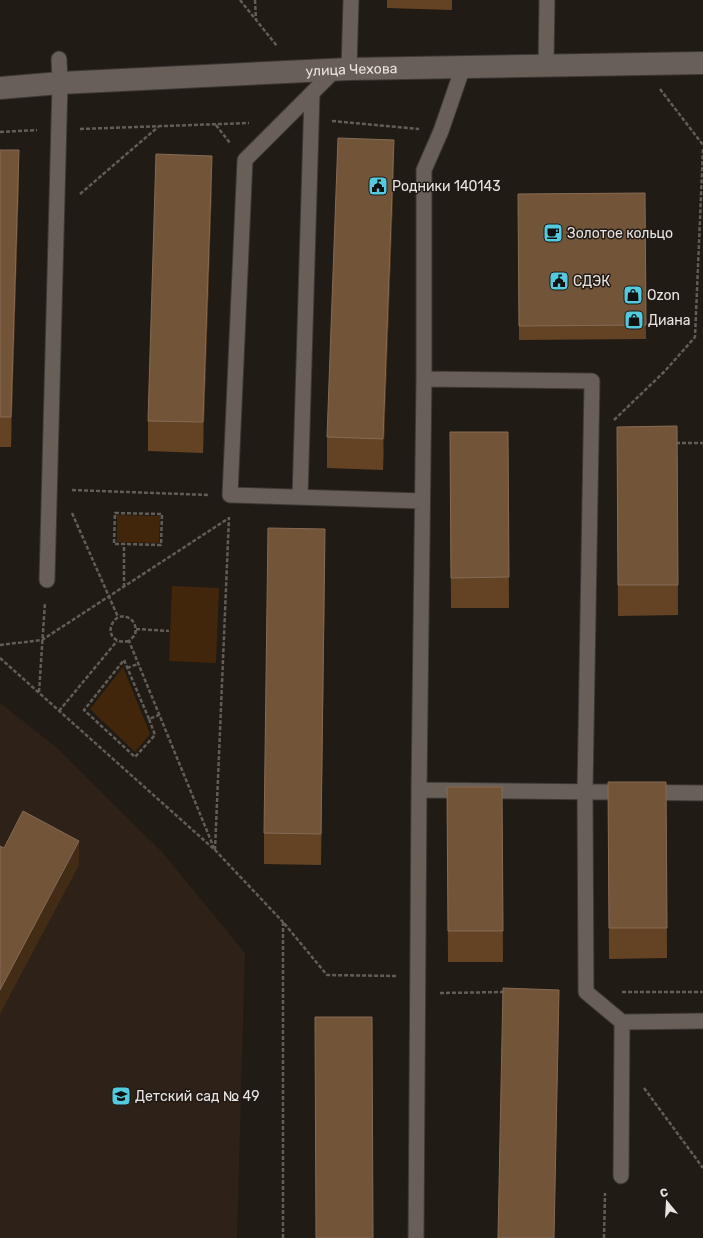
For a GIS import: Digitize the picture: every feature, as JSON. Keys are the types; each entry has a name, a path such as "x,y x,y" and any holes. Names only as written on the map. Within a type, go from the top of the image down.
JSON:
{"street":[{"name":"улица Чехова","path":"0,88 60,83 343,69 703,63"}],"lane":[{"path":"351,0 343,69 312,94 244,160 230,495 422,501"},
{"path":"546,65 547,0"},
{"path":"47,580 56,490 59,59"},
{"path":"416,1238 417,993 424,379 424,170 441,131 463,67"},
{"path":"300,497 312,94"},
{"path":"424,379 592,381 585,791 586,992 622,1022 703,1021"},
{"path":"419,790 703,793"},
{"path":"621,1176 622,1022"}],"path":[{"path":"240,0 297,71"},
{"path":"255,0 256,20"},
{"path":"659,87 703,145"},
{"path":"311,121 327,120 441,131"},
{"path":"0,132 283,122"},
{"path":"57,214 158,126"},
{"path":"591,443 665,371 695,337 703,149"},
{"path":"673,443 703,443"},
{"path":"118,617 56,490 230,495 215,850"},
{"path":"0,645 42,640 124,588 262,496"},
{"path":"115,513 162,514 161,545 124,544 114,544 115,513"},
{"path":"124,544 124,588"},
{"path":"38,693 47,580"},
{"path":"127,616 136,624 136,629 135,635 128,641 123,642 117,641 112,636 110,628 113,620 118,617 127,616"},
{"path":"136,629 169,631"},
{"path":"59,710 117,641"},
{"path":"128,641 215,850"},
{"path":"0,658 215,850 284,922 327,975 418,977"},
{"path":"124,660 149,719 155,735 135,757 84,710 124,660"},
{"path":"127,668 138,664"},
{"path":"149,719 159,715"},
{"path":"283,1238 284,922"},
{"path":"417,993 509,992"},
{"path":"586,992 703,992"},
{"path":"622,1058 703,1168"},
{"path":"604,1238 605,1176 621,1176"}],"shaded area":[{"path":"117,515 160,516 159,543 117,542"},
{"path":"172,586 219,588 216,663 169,661"},
{"path":"123,667 150,734 135,752 90,709"},
{"name":"Детский сад № 49","path":"0,703 56,747 162,852 245,953 237,1238 0,1238"}],"building":[{"path":"338,138 394,140 383,439 327,437"},
{"path":"0,150 19,150 11,417 0,417"},
{"path":"156,154 212,156 203,422 148,421"},
{"path":"645,193 646,325 519,326 518,194"},
{"path":"677,426 678,585 618,585 617,427"},
{"path":"450,432 508,432 509,577 451,578"},
{"path":"268,528 325,529 321,834 264,833"},
{"path":"608,782 666,782 667,928 609,928"},
{"path":"447,787 502,787 503,931 448,931"},
{"path":"23,811 79,841 0,990 0,846 4,848"},
{"path":"503,988 559,990 554,1238 498,1238"},
{"path":"315,1017 372,1017 373,1238 316,1238"}],"place":[{"name":"Родники 140143","path":"378,186"},
{"name":"Золотое кольцо","path":"553,233"},
{"name":"СДЭК","path":"559,281"},
{"name":"Ozon","path":"633,295"},
{"name":"Диана","path":"634,320"},
{"name":"Детский сад № 49","path":"121,1096"}]}
